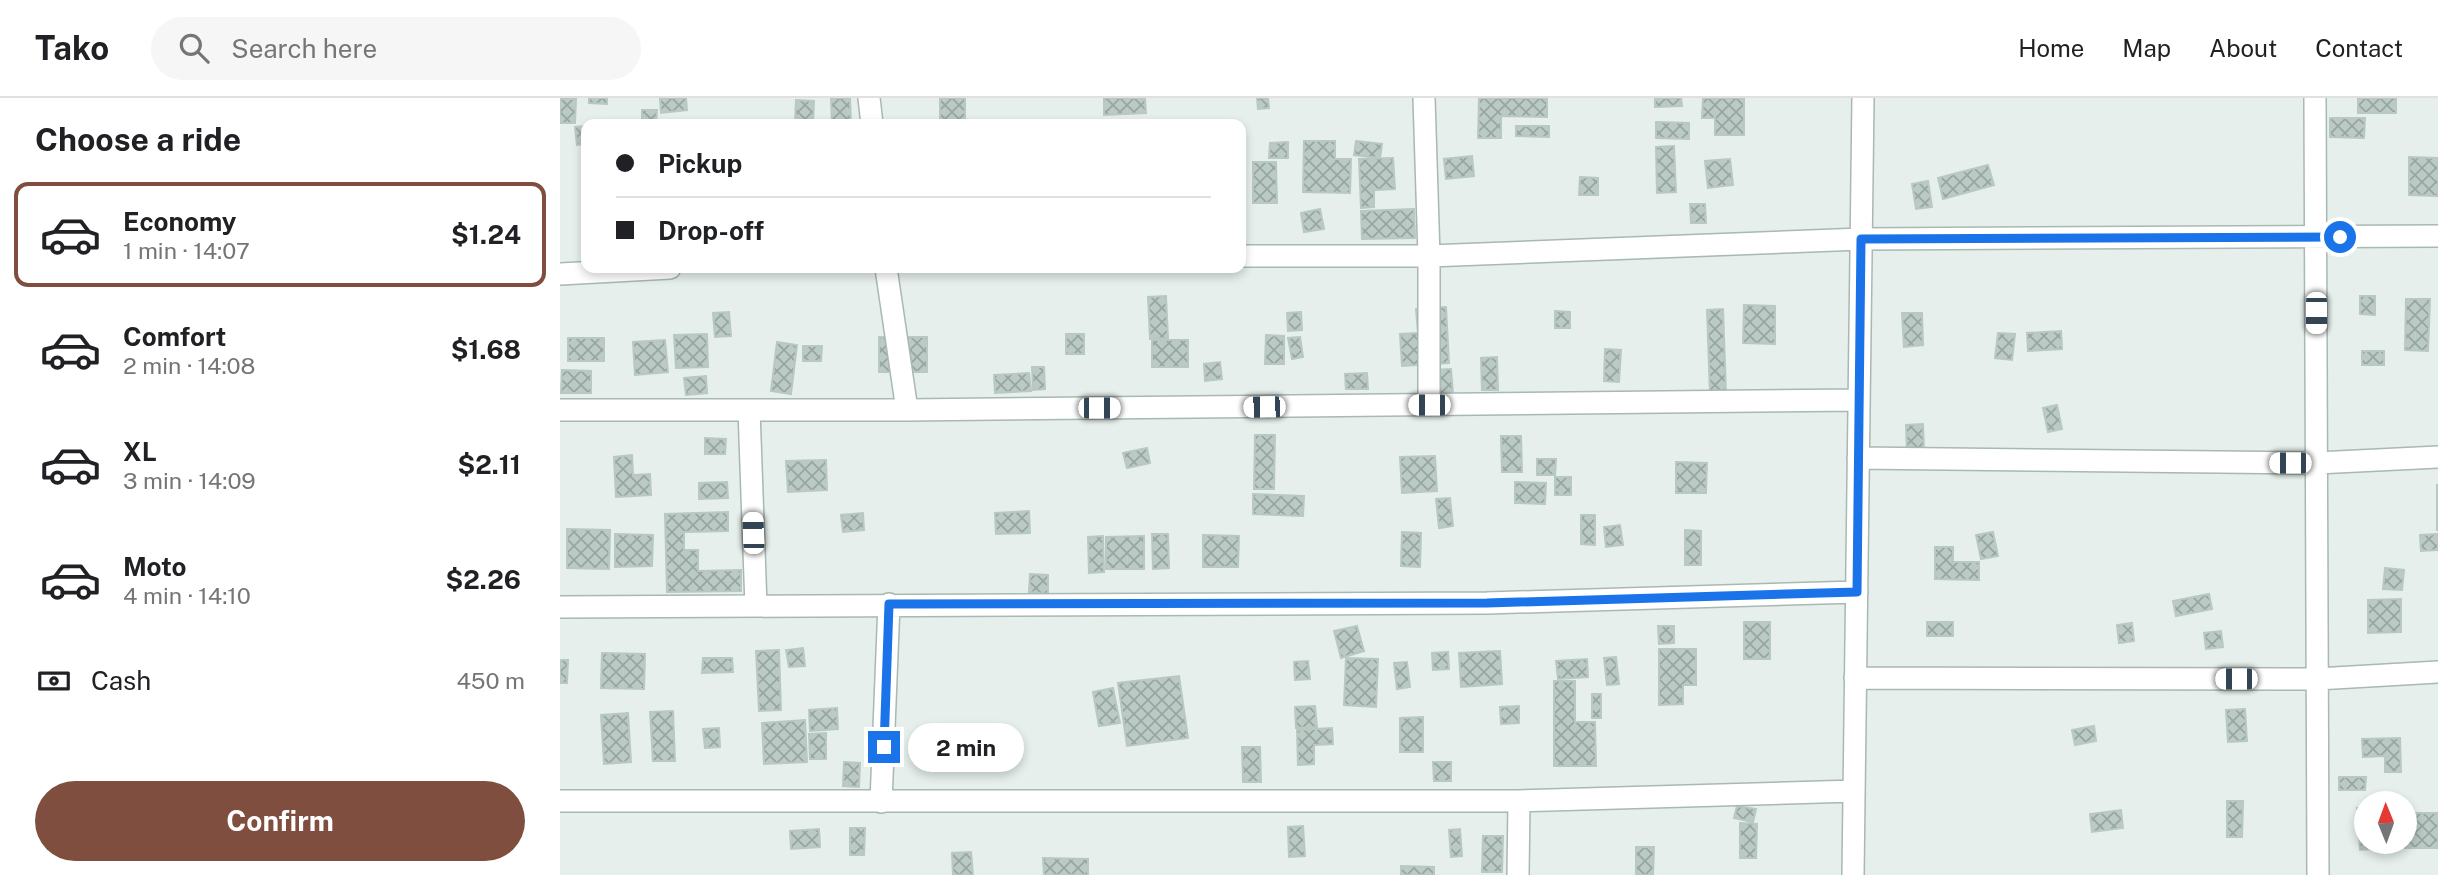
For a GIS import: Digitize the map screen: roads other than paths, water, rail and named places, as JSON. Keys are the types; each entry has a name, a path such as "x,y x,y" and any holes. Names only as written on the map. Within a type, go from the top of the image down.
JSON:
{"street":[{"path":"869,98 871,119"},
{"path":"1424,98 1429,256 1429,405"},
{"path":"1853,875 1863,98"},
{"path":"2315,98 2318,875"},
{"path":"1246,256 1429,256 1861,239 2438,236"},
{"path":"560,274 581,273"},
{"path":"887,273 907,410"},
{"path":"560,410 907,410 1859,400"},
{"path":"749,410 756,606"},
{"path":"1858,458 2317,463 2438,457"},
{"path":"560,607 1487,603 1857,592"},
{"path":"881,802 889,604"},
{"path":"1855,678 2317,679 2438,672"},
{"path":"560,801 1519,801 1854,791"},
{"path":"1518,875 1519,801"}]}
